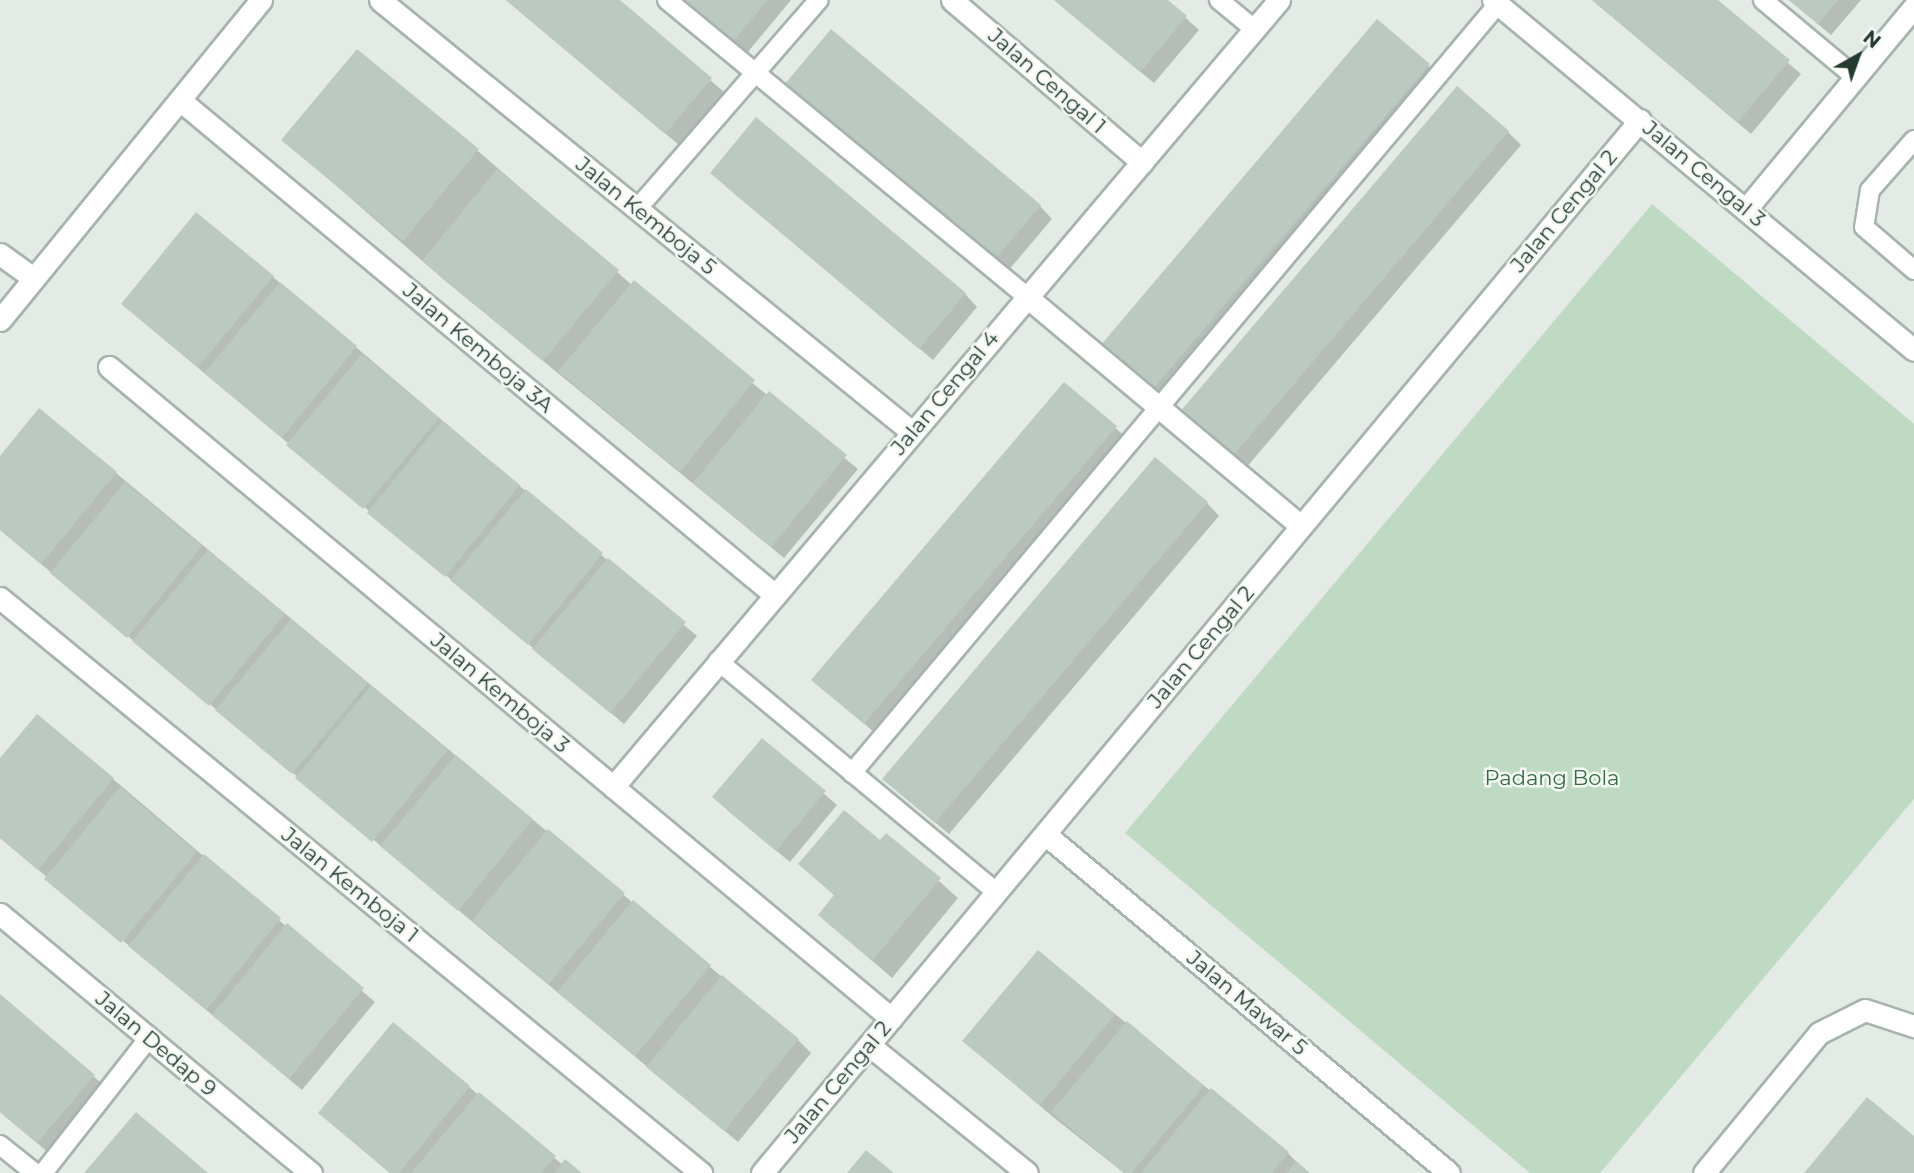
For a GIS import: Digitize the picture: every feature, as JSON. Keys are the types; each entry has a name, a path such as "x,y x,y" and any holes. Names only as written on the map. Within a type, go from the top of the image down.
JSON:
{"street":[{"path":"1,318 181,102 261,0"},
{"name":"Jalan Kemboja 5","path":"380,0 912,432"},
{"name":"Jalan Cengal 1","path":"952,0 1142,162"},
{"name":"Jalan Cengal 4","path":"612,786 1279,0"},
{"name":"Jalan Cengal 3","path":"1495,2 1914,350"},
{"path":"1746,209 1914,7"},
{"name":"Jalan Kemboja 3A","path":"181,102 775,595"},
{"name":"Jalan Cengal 2","path":"762,1173 1640,120"},
{"path":"0,254 33,278"},
{"path":"1027,297 1301,526"},
{"name":"Jalan Kemboja 3","path":"109,367 891,1018"},
{"name":"Jalan Kemboja 1","path":"0,598 701,1173"},
{"name":"Jalan Mawar 5","path":"1045,834 1449,1173"},
{"name":"Jalan Dedap 9","path":"0,914 312,1173"},
{"path":"1704,1173 1819,1033 1865,1010 1914,1026"},
{"path":"869,1045 1027,1173"}],"lane":[{"path":"667,0 1027,297"},
{"path":"637,209 819,0"},
{"path":"1219,0 1254,29"},
{"path":"1763,0 1855,77"},
{"path":"852,773 1495,2"},
{"path":"1914,140 1870,190 1864,227 1914,270"},
{"path":"718,662 996,892"},
{"path":"43,1173 149,1038"},
{"path":"0,1144 35,1173"}],"green space":[{"name":"Padang Bola","path":"1652,204 1914,424 1914,799 1600,1173 1530,1173 1125,833"}],"building":[{"path":"506,0 620,0 712,78 665,134"},
{"path":"684,0 768,0 733,42"},
{"path":"1054,0 1168,0 1187,16 1140,72"},
{"path":"1592,0 1718,0 1790,60 1738,122"},
{"path":"1789,0 1838,0 1818,24"},
{"path":"1377,19 1430,64 1152,390 1100,346"},
{"path":"831,29 1041,205 994,261 784,85"},
{"path":"357,49 479,149 403,241 281,140"},
{"path":"1457,86 1509,131 1232,457 1179,413"},
{"path":"756,117 966,293 919,349 710,173"},
{"path":"497,169 619,270 543,361 422,261"},
{"path":"196,212 274,276 198,367 121,304"},
{"path":"634,280 755,380 680,472 558,371"},
{"path":"280,282 357,346 282,438 204,373"},
{"path":"362,354 439,418 363,509 286,445"},
{"path":"1064,382 1117,426 864,724 811,680"},
{"path":"769,391 847,455 771,547 693,483"},
{"path":"39,408 117,472 41,564 0,530 0,456"},
{"path":"442,421 520,485 445,577 367,513"},
{"path":"1155,457 1208,502 935,823 882,779"},
{"path":"125,482 202,546 127,638 50,573"},
{"path":"526,489 603,553 528,645 450,580"},
{"path":"208,550 285,614 209,706 132,641"},
{"path":"608,558 686,622 610,713 532,649"},
{"path":"291,619 368,683 292,774 215,710"},
{"path":"371,686 448,750 372,842 295,778"},
{"path":"37,714 114,778 38,870 0,838 0,758"},
{"path":"762,738 826,791 776,851 712,797"},
{"path":"456,755 533,819 458,911 380,846"},
{"path":"120,787 197,852 121,943 44,879"},
{"path":"844,810 880,840 886,833 941,878 872,961 818,915 834,895 798,864"},
{"path":"548,829 625,893 549,984 472,920"},
{"path":"204,854 281,918 206,1010 128,946"},
{"path":"633,900 711,965 635,1056 557,992"},
{"path":"287,923 364,988 289,1079 212,1015"},
{"path":"1038,950 1115,1014 1040,1105 962,1041"},
{"path":"722,975 799,1039 724,1131 646,1067"},
{"path":"0,994 95,1075 37,1143 0,1112"},
{"path":"1127,1021 1204,1086 1131,1173 1124,1173 1051,1112"},
{"path":"393,1022 470,1086 399,1173 390,1173 318,1113"},
{"path":"1211,1088 1289,1152 1272,1173 1141,1173"},
{"path":"479,1092 556,1156 541,1173 411,1173"},
{"path":"1867,1097 1914,1136 1914,1173 1804,1173"},
{"path":"136,1112 208,1173 84,1173"},
{"path":"866,1150 894,1173 847,1173"},
{"path":"565,1159 582,1173 554,1173"},
{"path":"1296,1161 1310,1173 1286,1173"}]}
